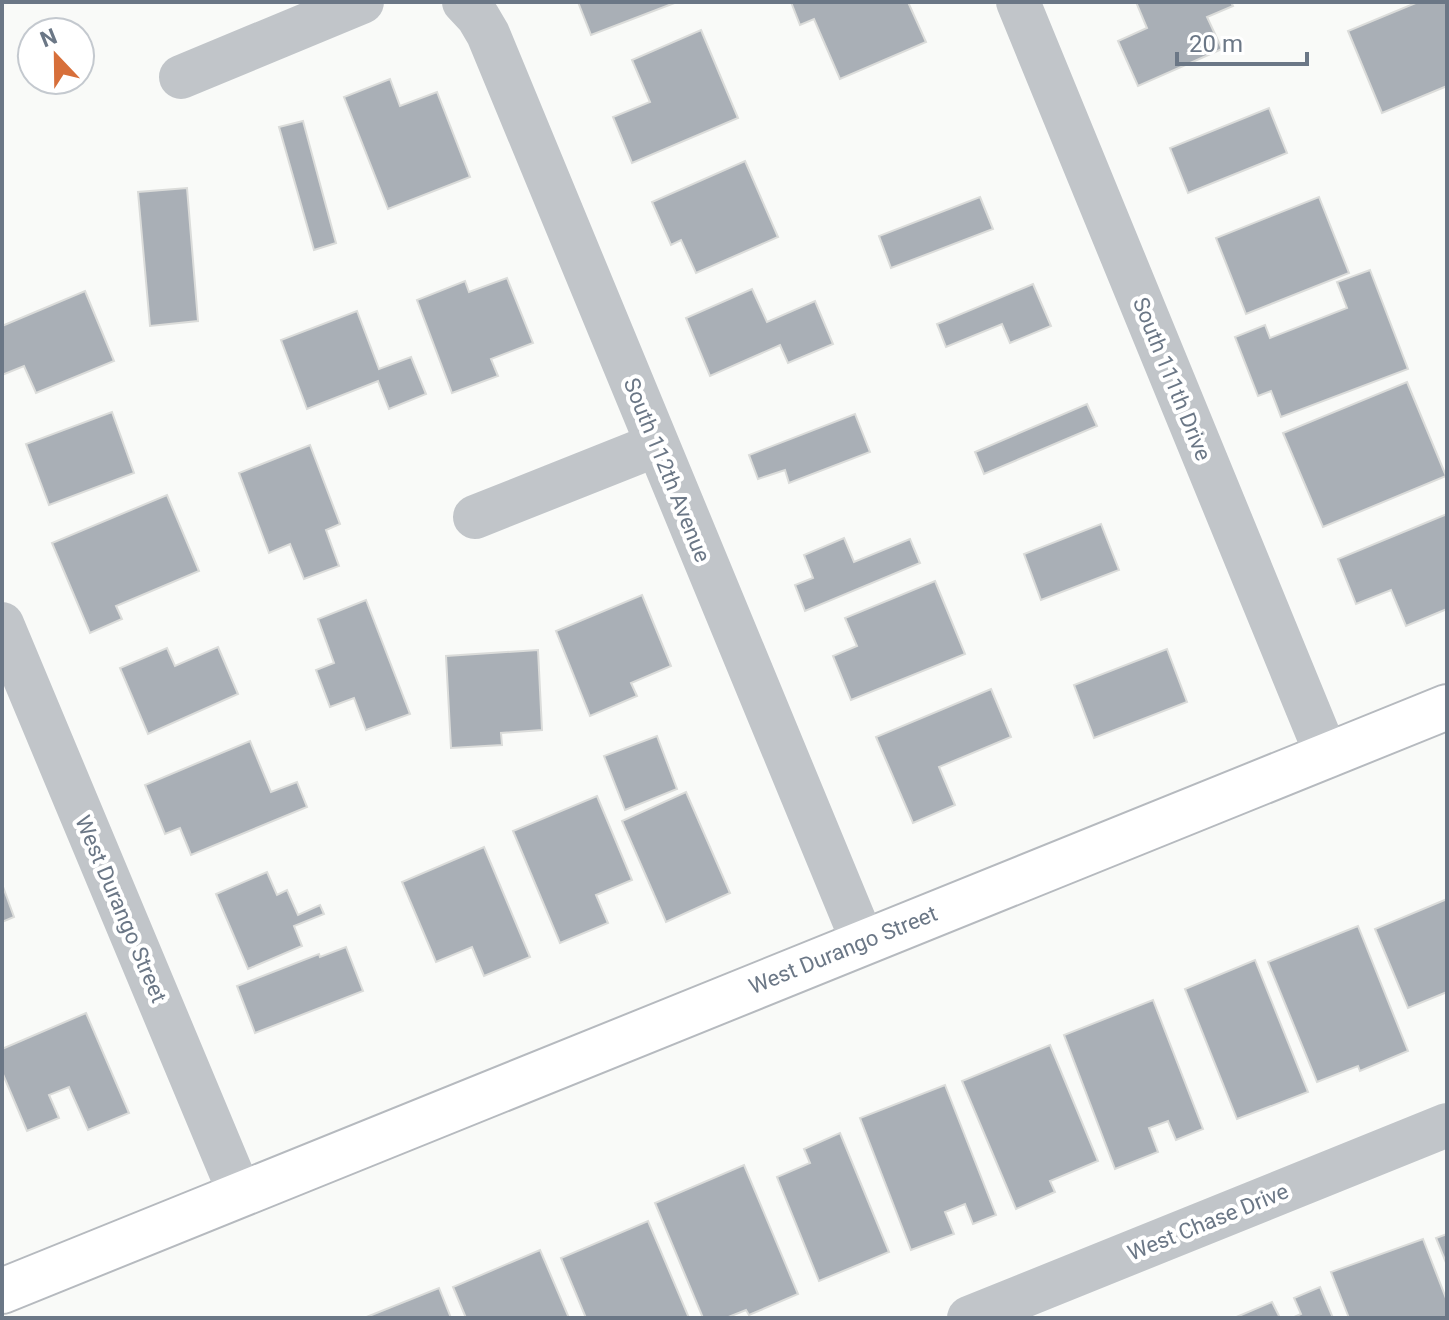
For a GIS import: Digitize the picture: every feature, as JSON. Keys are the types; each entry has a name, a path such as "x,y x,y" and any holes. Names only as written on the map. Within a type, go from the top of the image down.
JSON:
{"street":[{"path":"181,77 362,2"},
{"name":"South 112th Avenue","path":"464,2 488,34 863,942"},
{"name":"South 111th Drive","path":"1018,2 1327,756"},
{"path":"475,517 656,445"},
{"name":"West Durango Street","path":"2,624 15,693 240,1194"},
{"name":"West Durango Street","path":"2,1291 1447,707"},
{"name":"West Chase Drive","path":"969,1318 1018,1309 1447,1125"}],"building":[{"path":"578,2 677,2 591,35"},
{"path":"791,2 908,2 926,42 840,79 814,19 800,25"},
{"path":"1136,2 1231,2 1233,6 1207,17 1222,49 1138,86 1118,41 1147,28"},
{"path":"1418,2 1447,2 1447,86 1382,113 1348,31"},
{"path":"701,30 738,118 632,163 613,117 650,102 632,60"},
{"path":"390,79 400,106 437,92 470,177 388,209 344,97"},
{"path":"1269,108 1287,153 1188,193 1170,148"},
{"path":"303,121 336,243 314,250 279,127"},
{"path":"745,161 778,237 696,273 681,240 671,245 652,202"},
{"path":"187,188 198,321 150,326 138,192"},
{"path":"980,197 993,229 891,268 879,236"},
{"path":"1319,197 1349,273 1246,314 1216,238"},
{"path":"1370,270 1408,369 1281,417 1271,391 1258,396 1235,337 1265,325 1270,338 1347,308 1337,282"},
{"path":"507,278 533,343 491,359 498,376 452,393 417,300 465,281 469,292"},
{"path":"1033,284 1051,326 1010,343 1002,324 946,347 937,324"},
{"path":"752,289 767,322 815,301 833,344 788,363 780,345 710,376 686,318"},
{"path":"85,291 114,361 36,393 24,366 2,375 2,326"},
{"path":"357,311 379,369 411,357 426,394 389,409 378,381 307,409 281,340"},
{"path":"1407,382 1446,476 1323,527 1283,433"},
{"path":"1087,404 1097,426 984,474 975,452"},
{"path":"112,412 134,473 49,505 26,444"},
{"path":"855,414 870,452 789,483 785,470 758,479 749,455"},
{"path":"310,445 340,524 326,530 339,566 304,579 290,544 269,553 239,473"},
{"path":"167,495 199,571 116,606 122,619 90,633 52,543"},
{"path":"1447,514 1447,609 1406,626 1391,590 1356,604 1338,559"},
{"path":"1101,524 1119,570 1041,600 1024,554"},
{"path":"844,538 854,562 910,539 920,563 805,611 795,585 813,578 804,555"},
{"path":"935,581 965,654 851,700 833,656 857,646 845,618"},
{"path":"642,595 671,666 631,683 637,696 590,716 556,631"},
{"path":"366,600 410,714 366,730 354,698 330,707 316,670 334,663 318,619"},
{"path":"218,647 238,694 148,734 120,668 167,648 175,666"},
{"path":"1167,649 1187,702 1094,738 1074,685"},
{"path":"538,650 542,730 501,733 502,745 451,748 446,656"},
{"path":"991,689 1011,737 939,767 955,805 913,823 876,737"},
{"path":"657,736 677,789 625,810 604,756"},
{"path":"250,741 271,792 297,782 307,807 191,855 180,828 165,834 145,785"},
{"path":"686,792 730,893 666,922 622,821"},
{"path":"597,796 632,880 596,895 608,923 560,943 513,831"},
{"path":"484,847 530,957 484,976 472,947 436,962 402,882"},
{"path":"267,872 277,895 287,890 298,915 320,905 324,914 294,926 302,946 248,969 216,894"},
{"path":"2,884 14,917 2,922"},
{"path":"1447,899 1447,992 1408,1008 1375,929"},
{"path":"1358,926 1408,1051 1360,1071 1358,1066 1317,1082 1268,962"},
{"path":"346,947 363,991 255,1033 237,986 319,954 320,957"},
{"path":"1255,960 1308,1092 1237,1119 1185,989"},
{"path":"1153,1000 1203,1129 1176,1140 1168,1121 1149,1128 1158,1152 1115,1169 1064,1035"},
{"path":"86,1013 129,1113 88,1130 69,1087 49,1095 59,1118 27,1131 2,1072 2,1049"},
{"path":"1050,1045 1098,1161 1050,1181 1055,1192 1016,1209 962,1081"},
{"path":"945,1085 996,1215 973,1224 965,1204 945,1212 954,1234 911,1250 860,1118"},
{"path":"840,1133 889,1252 819,1281 777,1177 810,1163 804,1149"},
{"path":"744,1165 798,1294 749,1315 746,1310 726,1318 703,1318 655,1203"},
{"path":"648,1221 689,1318 586,1318 561,1258"},
{"path":"1447,1234 1447,1265 1436,1238"},
{"path":"1423,1239 1447,1301 1447,1318 1349,1318 1331,1272"},
{"path":"540,1250 569,1318 466,1318 453,1287"},
{"path":"1320,1287 1333,1318 1292,1318 1301,1314 1294,1298"},
{"path":"439,1288 451,1318 364,1318"},
{"path":"1272,1302 1280,1318 1234,1318"}]}
